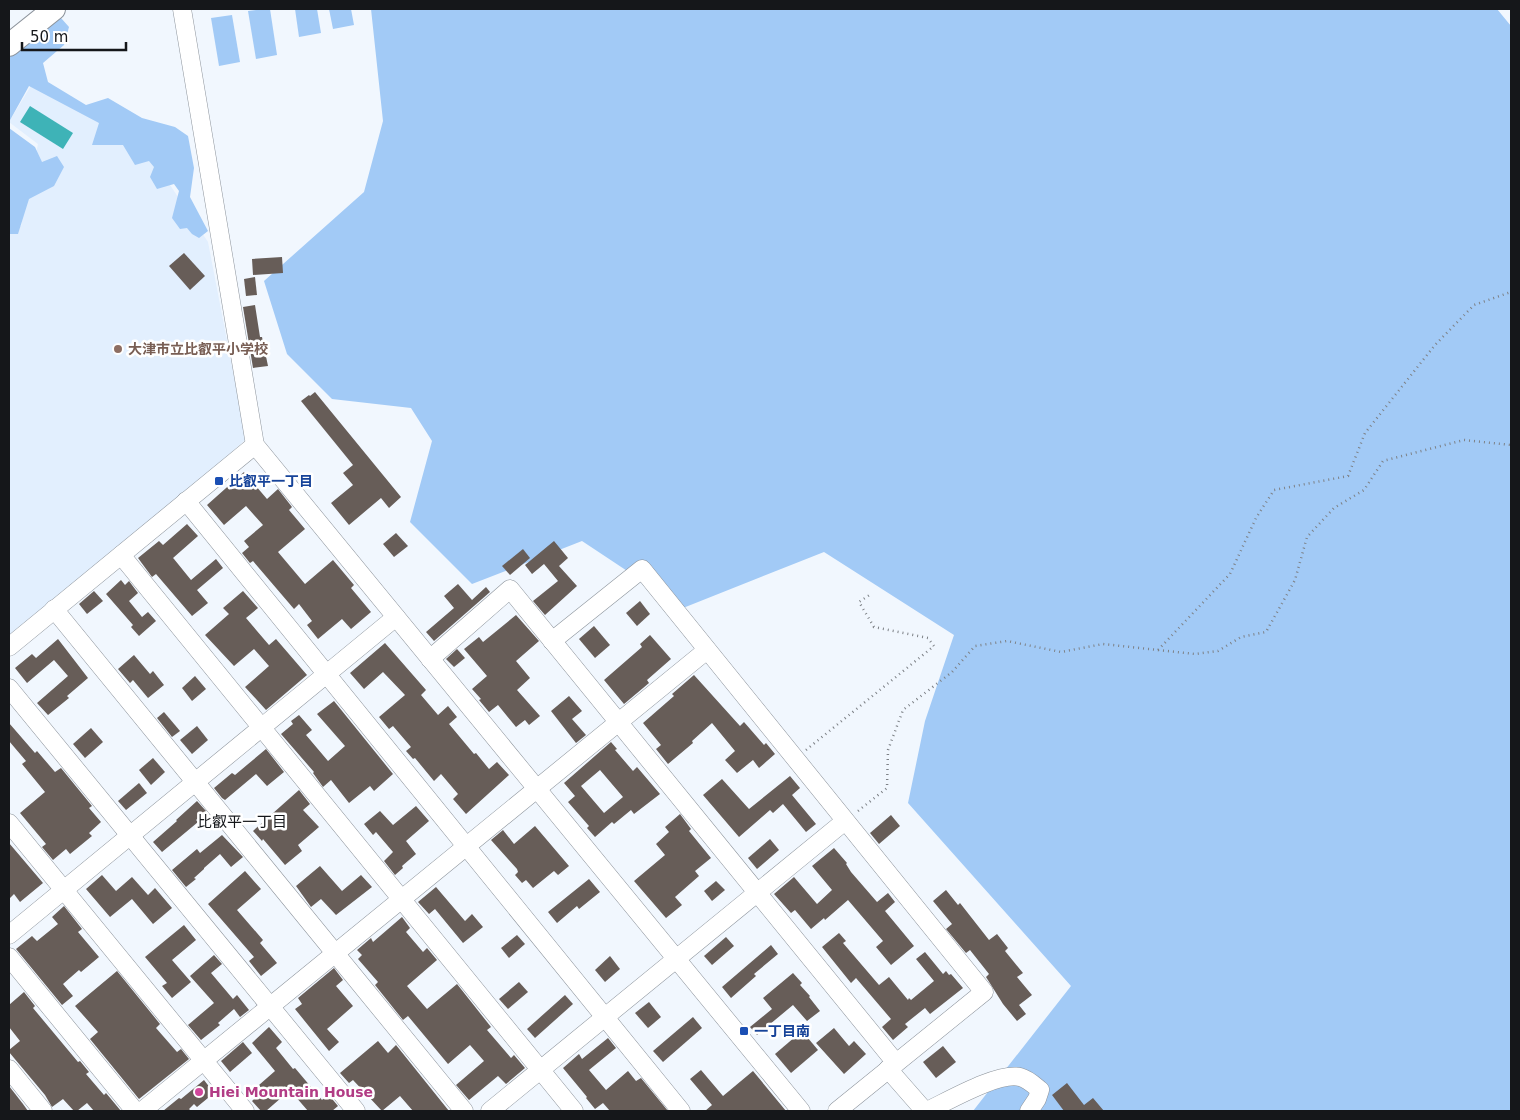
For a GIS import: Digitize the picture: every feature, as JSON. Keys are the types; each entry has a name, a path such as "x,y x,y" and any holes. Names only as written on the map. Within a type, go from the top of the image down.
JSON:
{"main road":[{"path":"9,45 44,13"}],"street":[{"path":"182,9 255,445 801,1111"},
{"path":"9,647 255,445"},
{"path":"186,501 682,1111"},
{"path":"121,555 574,1111"},
{"path":"552,641 642,569 984,992 837,1111"},
{"path":"430,659 510,590 757,892 892,1066 923,1109 929,1110 996,1078 1019,1077 1030,1082 1040,1090 1038,1099 1030,1111"},
{"path":"54,609 464,1111"},
{"path":"9,935 396,617"},
{"path":"142,1111 707,650"},
{"path":"9,688 356,1111"},
{"path":"490,1111 845,821"},
{"path":"9,823 245,1111"},
{"path":"9,957 135,1111"},
{"path":"9,1069 43,1111"}],"path":[{"path":"1158,650 1230,574 1256,518 1274,490 1348,476 1365,433 1435,345 1474,305 1511,292"},
{"path":"845,821 886,788 888,750 903,710 952,672 975,646 1006,641 1061,652 1103,644 1195,654 1218,651 1241,637 1266,632 1295,580 1307,537 1334,508 1364,490 1383,461 1464,440 1511,445"},
{"path":"795,759 934,646 928,638 874,627 859,602 871,594"}],"shaded area":[{"path":"270,9 277,55 256,59 248,11"},
{"path":"295,9 317,9 321,33 299,37"},
{"path":"329,9 351,9 354,25 333,29"},
{"path":"371,9 1497,9 1511,26 1511,1111 973,1111 1071,986 908,803 925,721 954,635 824,552 683,608 582,541 472,584 410,522 432,441 411,408 332,399 287,354 264,281 364,192 383,121"},
{"path":"232,15 240,62 219,66 211,18"},
{"path":"61,18 69,27 64,45 43,63 48,82 86,105 108,98 142,118 175,127 188,136 194,168 190,197 208,231 199,238 187,228 180,229 172,218 179,191 174,184 157,189 150,177 154,167 149,161 135,165 123,145 92,145 99,123 29,86 9,122 9,58 27,39"},
{"name":"大津市立比叡平小学校","path":"32,84 103,122 150,155 208,242 246,439 213,469 9,638 9,226 21,226 38,144 9,122"},
{"path":"30,106 73,133 63,149 20,122"},
{"path":"9,128 35,147 42,162 57,156 64,167 54,186 29,199 18,234 9,234"}],"building":[{"path":"184,253 205,276 190,290 169,266"},
{"path":"282,257 283,273 253,275 252,259"},
{"path":"255,277 257,295 246,296 244,279"},
{"path":"255,305 260,337 262,337 268,366 253,368 243,307"},
{"path":"315,392 401,497 389,508 381,498 349,525 331,503 353,485 343,473 353,465 301,401"},
{"path":"244,472 267,499 278,489 292,507 289,510 305,529 278,552 305,584 333,560 354,585 351,588 371,612 351,629 342,619 318,639 307,625 312,621 299,604 294,609 253,561 250,563 242,553 249,547 244,541 263,525 246,506 224,525 207,505"},
{"path":"187,524 198,536 173,558 191,580 216,559 223,568 197,590 208,603 192,616 156,574 152,577 138,558 159,541 163,545"},
{"path":"396,533 408,546 394,557 383,544"},
{"path":"554,541 568,558 559,566 577,586 545,615 533,601 558,581 544,564 532,574 525,565"},
{"path":"523,549 530,558 510,575 502,566"},
{"path":"121,580 125,585 129,581 138,593 129,601 142,617 148,612 156,621 139,636 131,627 133,625 106,594"},
{"path":"458,584 472,600 486,587 490,592 434,641 426,632 454,608 444,596"},
{"path":"94,591 103,601 87,614 79,604"},
{"path":"243,591 258,608 246,618 269,645 276,639 307,675 266,710 245,687 269,666 254,649 234,666 205,635 229,614 223,608"},
{"path":"640,601 650,614 637,626 626,613"},
{"path":"516,615 539,641 516,661 530,678 517,690 540,716 529,725 525,720 516,727 498,705 489,712 479,700 481,699 472,689 487,676 464,649 479,637 483,642"},
{"path":"594,626 610,645 595,658 579,639"},
{"path":"650,635 671,659 647,680 649,683 624,704 604,680 642,647 640,644"},
{"path":"58,639 88,678 67,696 69,698 48,715 37,703 68,676 54,660 27,683 15,668 32,654 36,658"},
{"path":"385,643 426,690 421,695 438,715 448,706 457,717 449,724 474,754 476,753 489,769 497,762 509,775 466,814 453,799 458,794 441,774 434,781 415,758 413,759 406,751 411,747 393,726 389,729 379,717 405,695 383,672 364,689 350,673"},
{"path":"457,649 465,658 454,667 446,659"},
{"path":"134,655 150,674 153,671 164,685 148,698 133,680 130,683 118,669"},
{"path":"694,675 740,726 744,722 764,745 766,743 775,754 759,768 753,760 737,773 725,760 735,751 712,723 692,741 693,743 668,764 656,749 661,745 643,723 674,696 672,694"},
{"path":"195,676 206,689 192,701 182,688"},
{"path":"569,696 582,711 572,719 586,735 576,743 551,711"},
{"path":"334,701 393,774 374,791 370,786 349,803 331,780 323,787 314,772 281,734 293,724 291,721 299,715 312,730 306,735 328,761 345,746 317,714"},
{"path":"164,712 180,731 172,737 157,718"},
{"path":"9,723 35,753 37,751 55,772 61,768 92,806 89,808 101,822 89,833 92,836 70,854 66,849 53,860 42,847 46,844 20,813 45,792 22,764 26,761 9,741"},
{"path":"197,726 208,740 192,754 180,740"},
{"path":"91,728 103,742 85,758 73,744"},
{"path":"611,742 617,749 615,750 633,771 637,767 660,794 634,814 631,810 614,824 612,822 595,837 587,828 589,826 568,802 575,796 564,783","holes":["600,770 623,797 604,813 581,786"]},
{"path":"266,749 284,772 267,786 256,774 225,800 222,798 214,788 232,773 235,775"},
{"path":"153,758 165,772 151,785 139,770"},
{"path":"790,776 800,788 792,795 816,824 806,832 783,804 773,813 770,810 739,837 703,795 722,779 749,809"},
{"path":"139,783 147,793 126,810 118,801"},
{"path":"299,790 310,804 303,810 319,827 298,845 302,851 285,865 263,839 262,841 253,831"},
{"path":"197,801 206,811 196,820 198,822 162,852 153,842"},
{"path":"416,806 429,821 406,841 416,854 395,875 384,861 393,852 376,832 373,835 364,824 380,811 393,825"},
{"path":"680,814 691,829 689,831 711,858 695,871 699,876 675,897 682,905 666,918 634,881 665,855 656,844 669,832 665,827"},
{"path":"891,815 900,826 879,844 870,833"},
{"path":"535,826 569,866 558,875 554,871 533,888 526,880 522,883 515,875 518,872 517,869 491,840 503,830 514,844"},
{"path":"222,835 243,857 231,867 220,854 186,887 172,870 197,849 200,853"},
{"path":"770,839 779,850 757,869 748,858"},
{"path":"9,843 43,883 20,902 14,894 9,899"},
{"path":"834,848 847,863 851,872 877,902 888,893 895,902 885,911 914,946 891,965 876,947 883,941 848,900 825,920 824,918 811,929 795,910 791,913 774,894 794,877 817,904 832,890 812,866"},
{"path":"320,866 342,891 361,875 372,887 336,915 321,899 311,907 296,886"},
{"path":"245,871 261,889 237,910 263,940 260,943 277,963 261,976 249,961 254,957 208,904"},
{"path":"102,875 116,891 132,877 148,895 155,888 172,908 153,924 132,899 110,917 86,889"},
{"path":"589,879 600,892 579,909 577,906 557,923 548,912"},
{"path":"716,881 725,890 712,901 704,891"},
{"path":"436,887 465,921 472,914 483,927 463,943 435,909 429,914 418,902"},
{"path":"946,890 958,905 960,903 989,940 997,934 1008,948 1005,951 1023,973 1017,977 1032,995 1019,1005 1026,1014 1017,1021 1003,1004 986,977 989,974 970,950 966,953 946,929 952,924 933,901"},
{"path":"64,906 82,929 78,932 99,957 81,972 79,970 63,984 73,996 62,1005 16,949 32,936 37,941 58,924 52,917"},
{"path":"402,917 410,928 406,932 423,952 427,948 437,960 407,986 427,1009 457,984 491,1027 487,1030 511,1058 514,1055 525,1068 506,1084 498,1076 469,1100 456,1085 484,1061 470,1045 448,1064 408,1016 403,1020 375,985 378,982 358,959 362,955 357,950 371,938 373,942"},
{"path":"184,925 196,940 172,960 191,982 172,998 162,986 167,983 145,957"},
{"path":"839,933 846,941 843,943 879,985 889,977 908,1000 909,998 911,1000 934,981 916,959 925,952 943,974 946,971 949,975 951,974 963,988 930,1014 925,1008 905,1024 908,1027 893,1040 882,1027 891,1019 856,978 851,983 822,947"},
{"path":"517,935 525,944 509,958 501,948"},
{"path":"726,937 734,946 712,965 704,956"},
{"path":"771,945 778,954 754,974 756,976 731,998 722,987"},
{"path":"214,955 222,964 211,973 233,999 237,995 249,1010 240,1017 234,1009 218,1023 220,1025 201,1040 188,1025 214,1003 190,976"},
{"path":"610,956 620,969 605,982 595,970"},
{"path":"334,968 343,980 336,986 353,1006 327,1029 339,1042 329,1051 295,1009 302,1004 298,998"},
{"path":"117,971 160,1024 156,1028 177,1052 181,1049 189,1059 139,1099 90,1039 98,1032 75,1006"},
{"path":"793,973 802,983 800,985 820,1011 807,1021 793,1005 757,1035 750,1027 772,1009 763,998"},
{"path":"519,982 528,992 508,1009 499,999"},
{"path":"24,992 35,1006 33,1008 78,1062 80,1061 89,1072 86,1074 121,1111 94,1111 87,1103 77,1111 74,1111 63,1099 52,1107 45,1095 9,1052 20,1041 9,1027 9,1005"},
{"path":"565,995 573,1004 535,1038 527,1029"},
{"path":"649,1002 661,1017 648,1028 635,1013"},
{"path":"693,1017 702,1028 663,1062 653,1051"},
{"path":"269,1027 282,1042 276,1048 293,1069 295,1068 322,1100 328,1094 338,1106 332,1111 308,1111 289,1091 266,1111 261,1111 252,1101 263,1091 259,1085 275,1071 252,1043"},
{"path":"834,1028 849,1046 854,1041 866,1054 844,1074 816,1043"},
{"path":"802,1031 818,1050 791,1073 775,1054"},
{"path":"608,1038 616,1048 589,1070 606,1090 628,1071 636,1081 641,1078 668,1111 610,1111 603,1103 595,1109 563,1068 579,1054 582,1059"},
{"path":"378,1041 388,1053 396,1045 449,1111 413,1111 400,1096 382,1111 353,1080 349,1083 340,1073"},
{"path":"243,1042 252,1053 230,1072 221,1061"},
{"path":"943,1046 956,1062 936,1078 923,1062"},
{"path":"701,1070 723,1096 753,1071 786,1111 705,1111 712,1105 690,1079"},
{"path":"204,1080 214,1093 197,1107 194,1104 189,1109 191,1111 163,1111 179,1098 181,1099"},
{"path":"1067,1083 1084,1105 1093,1098 1104,1111 1064,1111 1052,1095"},
{"path":"9,1086 23,1104 28,1111 9,1111"}],"place":[{"name":"大津市立比叡平小学校","path":"118,349"},
{"name":"比叡平一丁目","path":"219,481"},
{"name":"一丁目南","path":"744,1031"},
{"name":"Hiei Mountain House","path":"199,1092"}],"district":[{"name":"比叡平一丁目","path":"242,822"}]}
